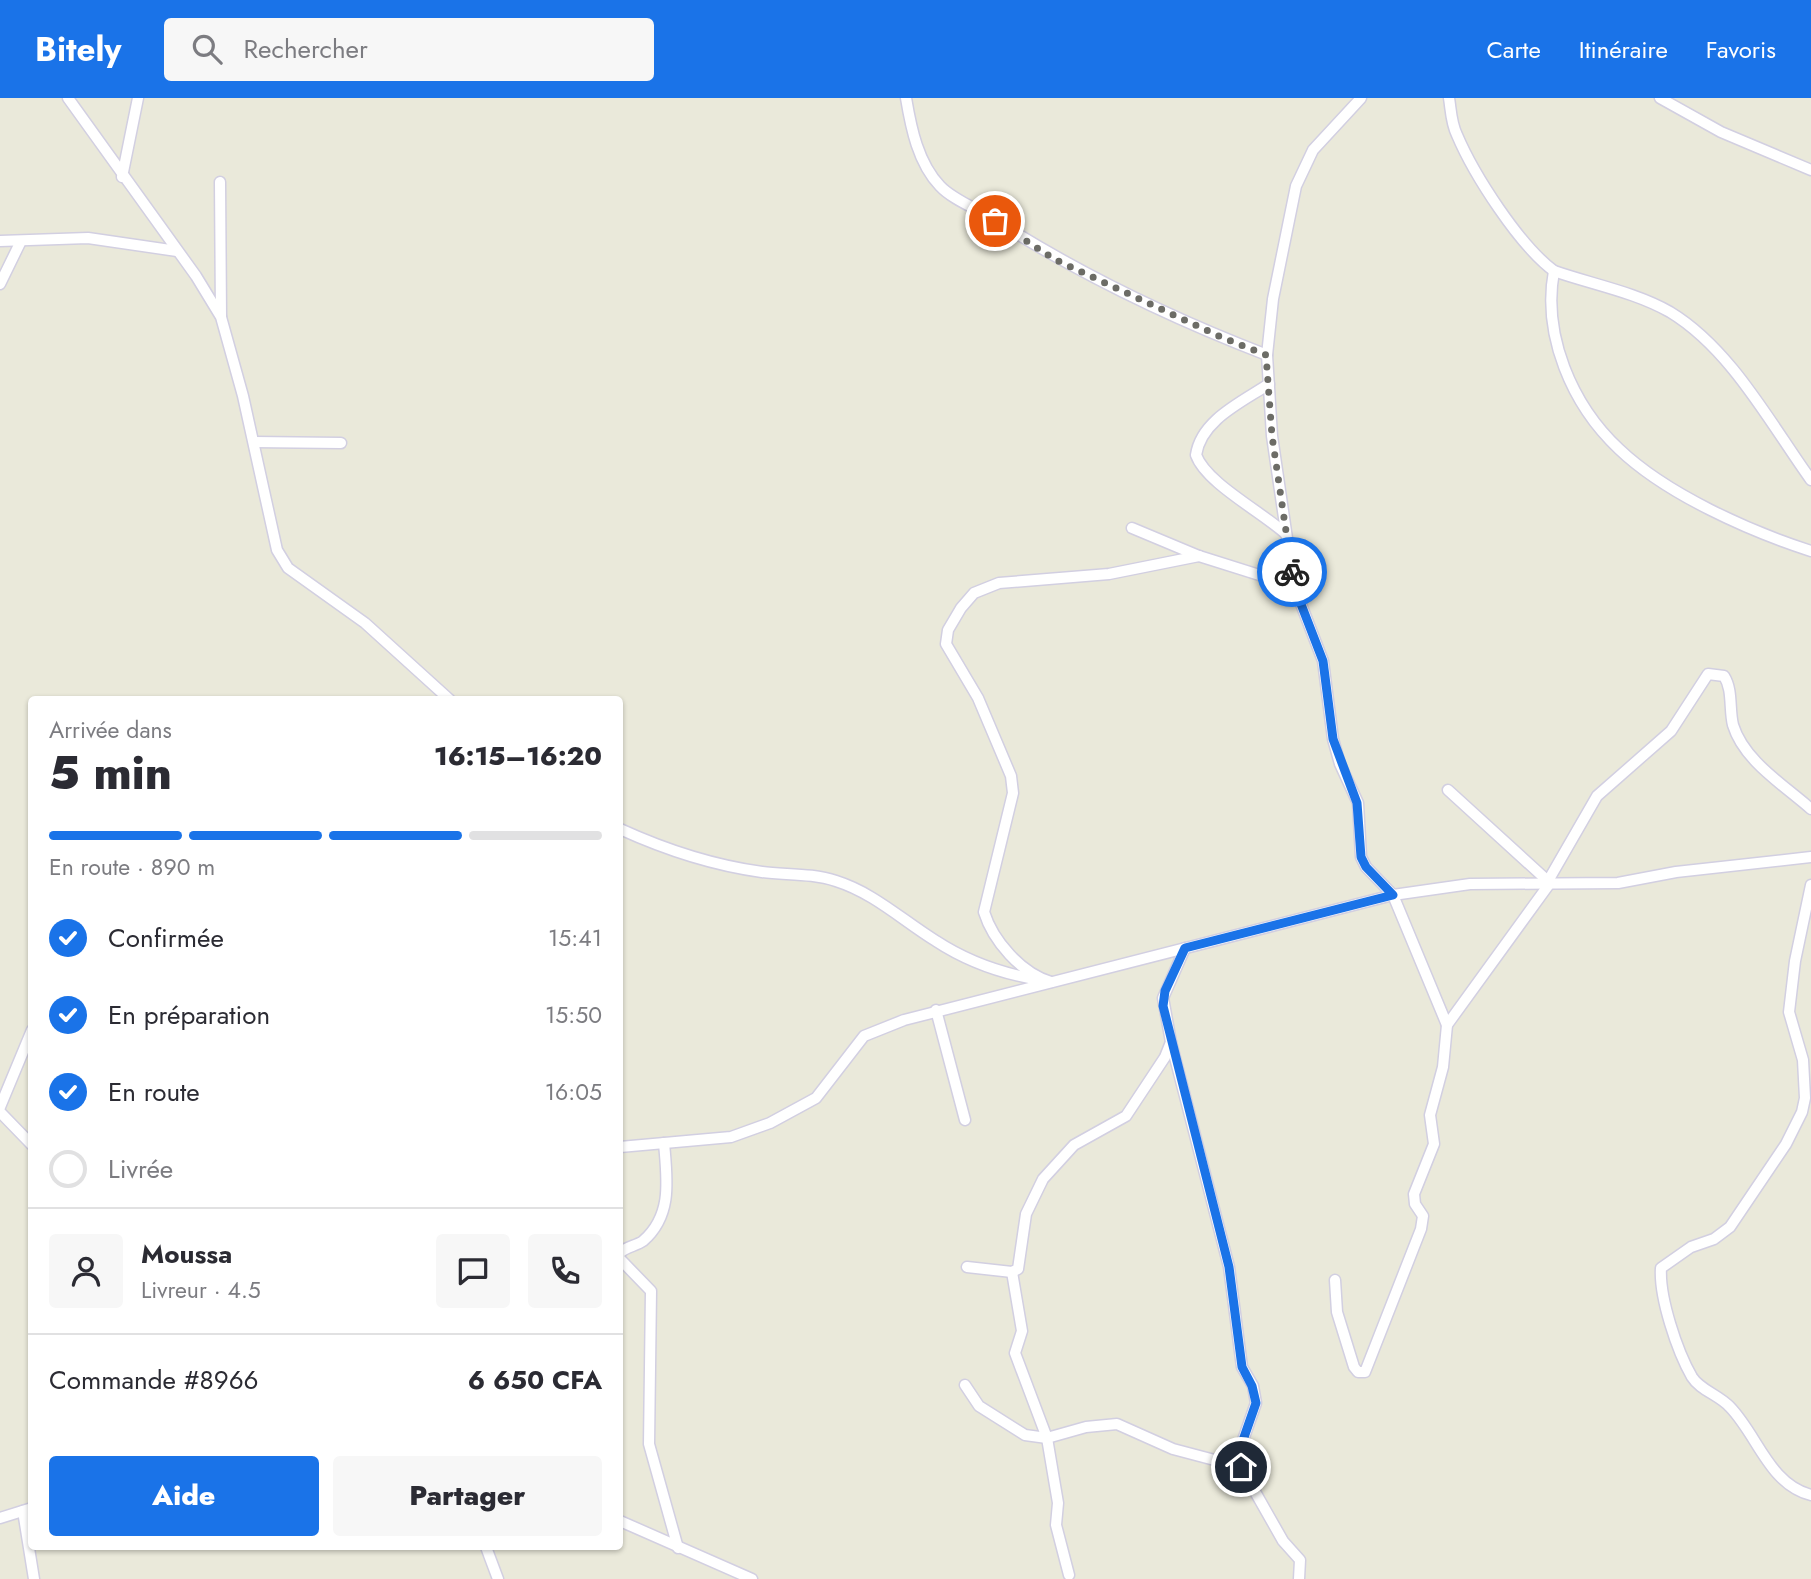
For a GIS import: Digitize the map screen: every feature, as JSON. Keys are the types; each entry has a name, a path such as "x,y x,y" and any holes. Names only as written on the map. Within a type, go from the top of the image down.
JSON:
{"street":[{"path":"68,98 221,317"},
{"path":"122,177 138,98"},
{"path":"906,98 910,126 925,165 941,188 1056,260 1221,337 1266,355"},
{"path":"1335,1280 1337,1312 1354,1367 1358,1372 1365,1372 1421,1229 1423,1216 1415,1205 1414,1194 1434,1144 1430,1115 1443,1067 1447,1026 1393,895 1366,867 1361,857 1357,803 1333,739 1323,661 1294,586 1272,436 1266,355 1273,299 1297,186 1312,150 1361,98"},
{"path":"1449,98 1456,135 1523,241 1553,271 1646,301 1670,313 1697,333 1726,361 1811,480"},
{"path":"1660,98 1741,142 1811,170"},
{"path":"220,183 221,317 254,442 271,535 288,568 365,623 446,696"},
{"path":"0,241 88,238 177,251"},
{"path":"0,284 21,241"},
{"path":"1553,271 1551,319 1560,358 1591,414 1612,442 1648,472 1690,497 1783,542 1811,551"},
{"path":"1269,384 1215,421 1200,440 1196,455 1211,478 1264,514 1286,534"},
{"path":"254,442 341,443"},
{"path":"1132,528 1199,556 1294,586"},
{"path":"1047,981 1001,947 989,930 984,912 1013,793 1011,776 978,698 946,644 948,630 974,593 999,583 1109,574 1199,556"},
{"path":"1447,1026 1549,882 1597,796 1671,731 1708,674 1724,676 1728,682 1732,722 1740,741 1759,764 1811,809"},
{"path":"1448,790 1549,882"},
{"path":"623,830 659,847 709,863 834,880 862,891 937,942 971,960 1008,974 1047,981"},
{"path":"623,1147 732,1138 770,1124 816,1098 868,1033 936,1010 1393,895 1470,884 1618,883 1676,872 1811,857"},
{"path":"1811,886 1795,961 1790,1012 1803,1060 1805,1098 1802,1112 1786,1144 1735,1220 1714,1239 1691,1247 1672,1259 1661,1269 1660,1282 1692,1378 1731,1408 1757,1440 1779,1479 1795,1490 1811,1495"},
{"path":"1185,948 1163,998 1171,1042 1229,1267 1242,1367 1252,1386 1256,1403 1242,1443 1241,1467 1283,1541 1300,1560 1299,1579"},
{"path":"936,1010 964,1120"},
{"path":"28,1040 0,1109 28,1140"},
{"path":"1069,1575 1056,1525 1058,1503 1047,1438 1015,1353 1022,1331 1012,1272 1020,1261 1026,1214 1043,1179 1074,1145 1126,1116 1158,1069 1171,1042"},
{"path":"623,1252 640,1243 660,1225 666,1208 664,1143"},
{"path":"623,1262 651,1291 649,1444 678,1548"},
{"path":"967,1267 1012,1272"},
{"path":"965,1385 979,1406 1026,1435 1047,1438 1086,1427 1117,1424 1173,1449 1241,1467"},
{"path":"0,1518 27,1510"},
{"path":"623,1522 752,1579"},
{"path":"31,1550 34,1579"},
{"path":"487,1550 498,1579"}],"way so far":[{"path":"995,221 1056,260 1221,337 1266,355 1272,436 1292,572"}],"route":[{"path":"1241,1467 1242,1443 1256,1403 1252,1386 1242,1367 1229,1267 1171,1042 1163,998 1185,948 1393,895 1366,867 1361,857 1355,792 1340,764 1328,709 1323,661 1294,586 1292,572"}]}
